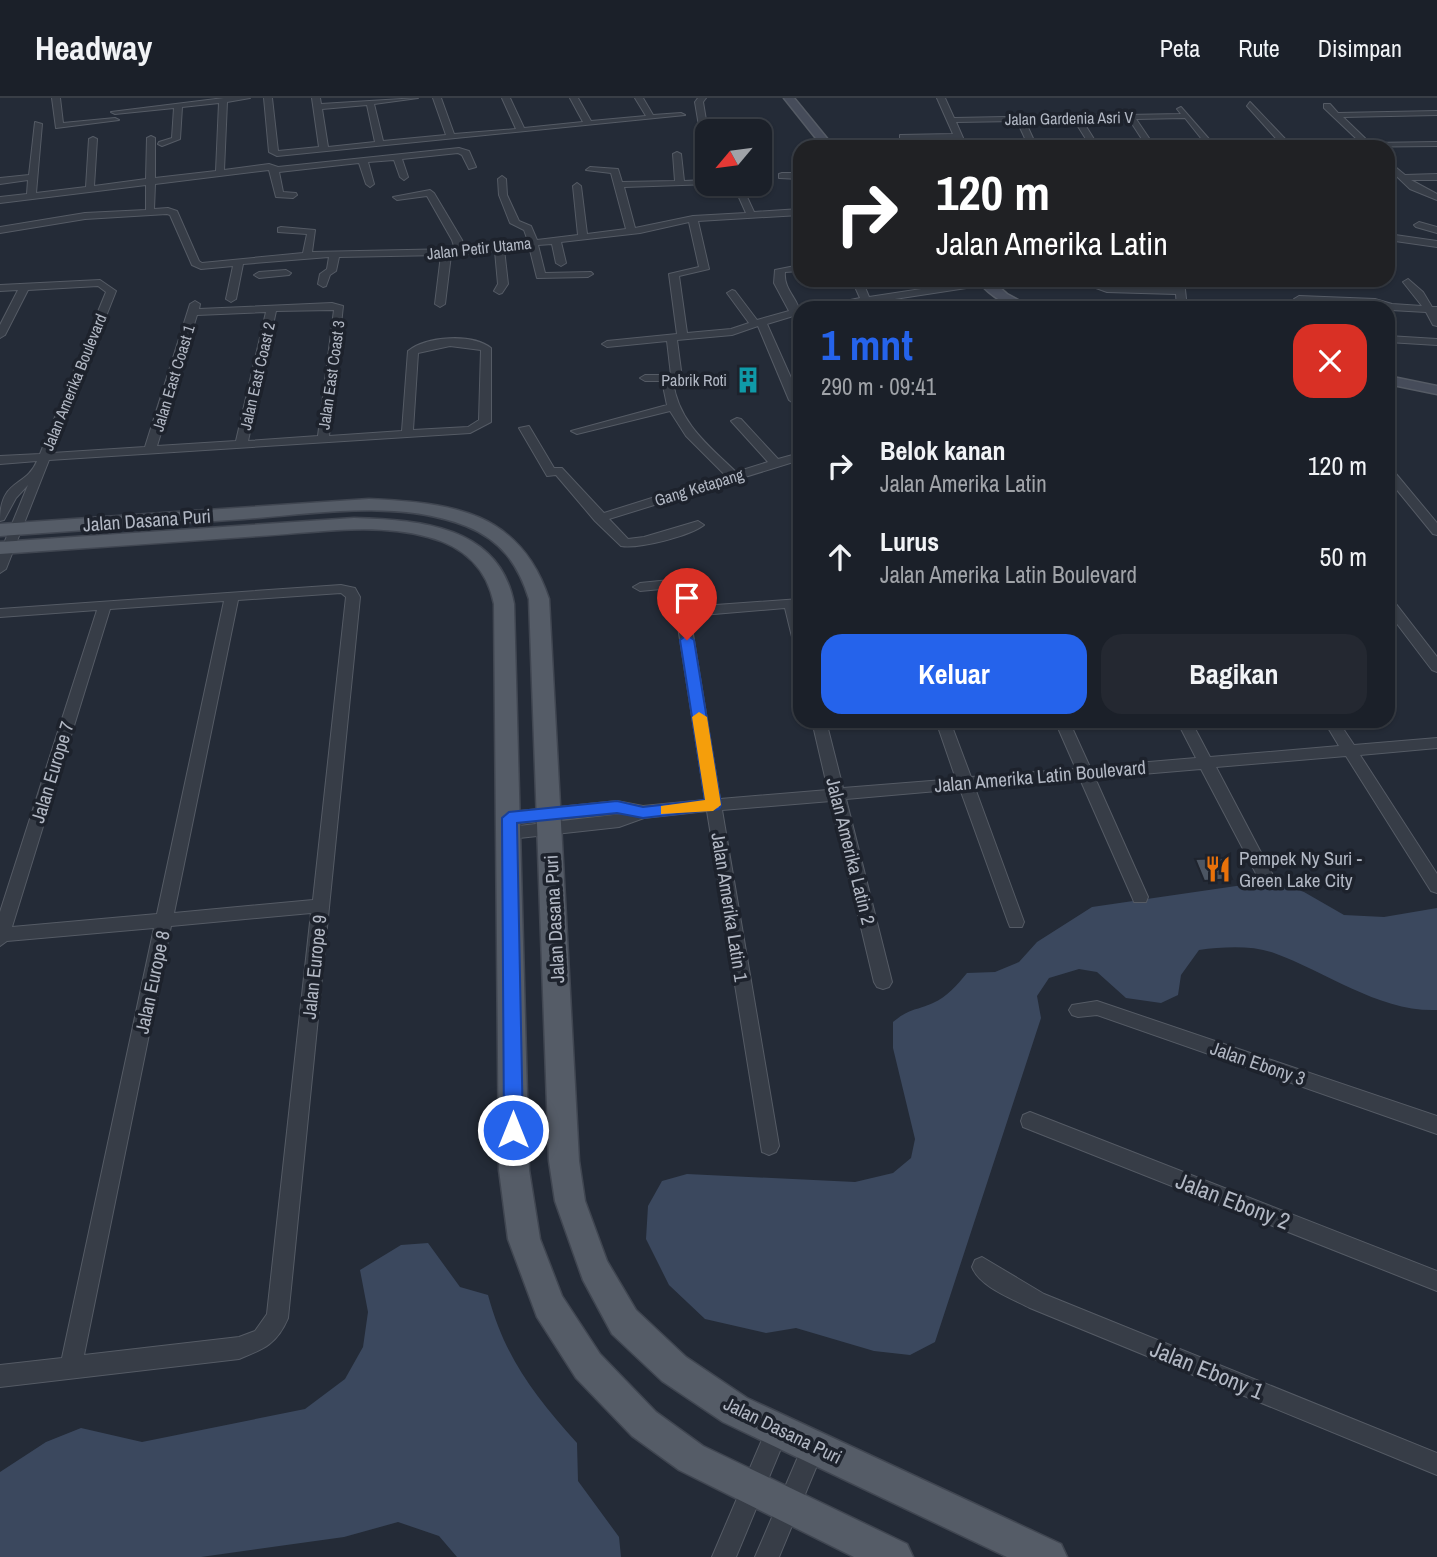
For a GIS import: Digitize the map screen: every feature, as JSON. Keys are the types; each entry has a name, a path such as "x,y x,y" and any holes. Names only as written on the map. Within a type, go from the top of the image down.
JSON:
{"main road":[{"path":"789,98 823,140"},
{"path":"991,287 1011,301"},
{"path":"1395,381 1437,390"},
{"name":"Jalan Dasana Puri","path":"4,540 369,505 432,509 491,529 516,551 536,581 565,1161 570,1200 594,1269 624,1322 674,1369 736,1410 1048,1557"},
{"name":"Jalan Dasana Puri","path":"4,540 400,524 436,531 481,557 499,579 504,604 514,1170 524,1240 549,1306 588,1366 644,1424 691,1458 894,1557"}],"street":[{"path":"56,98 59,126 167,102 178,106 246,98"},
{"path":"268,98 274,153 681,115"},
{"path":"324,150 317,103 414,98"},
{"path":"437,98 451,138"},
{"path":"506,98 521,131"},
{"path":"574,98 588,124"},
{"path":"639,98 651,118"},
{"path":"702,98 699,102 702,119"},
{"path":"941,98 960,140"},
{"path":"1241,99 1250,101 1282,140"},
{"path":"220,172 219,144 222,140 223,100"},
{"path":"370,102 379,144"},
{"path":"162,144 177,139 178,106"},
{"path":"1327,106 1363,140"},
{"path":"1180,107 1206,140"},
{"path":"115,112 116,130"},
{"path":"1337,115 1437,113"},
{"name":"Jalan Gardenia Asri V","path":"950,120 1187,116"},
{"path":"1131,117 1146,140"},
{"path":"1077,118 1091,140"},
{"path":"1020,119 1030,140"},
{"path":"31,195 38,124"},
{"path":"904,140 958,136"},
{"path":"150,211 151,138"},
{"path":"90,187 93,139"},
{"path":"1395,145 1437,144"},
{"path":"0,200 220,172 269,167 275,170 397,157 434,157 463,151 472,167"},
{"path":"677,154 680,183"},
{"path":"397,157 404,177"},
{"path":"363,161 370,184"},
{"path":"275,170 279,195 293,195"},
{"path":"590,170 613,170 631,231"},
{"path":"1395,171 1418,190 1437,197"},
{"path":"782,176 793,176"},
{"path":"0,181 32,177"},
{"path":"1402,178 1437,177"},
{"path":"502,178 503,195 515,223 528,228 534,243 540,275 588,274"},
{"path":"619,185 695,183"},
{"path":"577,186 583,235"},
{"path":"397,197 430,193 457,240 460,252"},
{"path":"742,196 751,215"},
{"name":"Jalan Petir Utama","path":"0,230 85,216 172,212 196,265 307,255 460,252 631,231 694,219 793,212"},
{"path":"645,378 677,377 674,274 704,270 694,219"},
{"path":"1419,225 1437,230"},
{"path":"281,230 312,232 307,255"},
{"path":"1395,238 1437,244"},
{"path":"556,239 561,263"},
{"path":"499,248 503,284 499,291"},
{"path":"440,304 442,286 447,276 446,253"},
{"path":"323,284 325,274 331,271 335,254"},
{"path":"259,275 284,277 292,256"},
{"path":"232,299 239,261"},
{"path":"793,269 780,270 779,283 793,306"},
{"path":"1408,282 1434,310 1437,323"},
{"name":"Jalan Amerika Boulevard","path":"4,540 37,472 110,291 110,287 100,283 24,287"},
{"path":"0,288 24,287 0,335"},
{"path":"862,287 873,301"},
{"path":"885,301 954,287"},
{"path":"1101,287 1154,287"},
{"path":"732,293 758,323 793,398"},
{"path":"1299,299 1350,301"},
{"name":"Jalan East Coast 3","path":"272,308 332,306 340,310 323,439"},
{"path":"1395,307 1434,310"},
{"name":"Jalan East Coast 1","path":"150,451 194,308 272,308"},
{"name":"Jalan East Coast 2","path":"241,445 272,308"},
{"path":"607,344 732,332 793,313"},
{"path":"1395,339 1437,342"},
{"path":"0,460 470,430 483,425 487,350 474,344 424,347 412,354 407,434"},
{"path":"667,379 667,395 672,407 697,440 734,477"},
{"path":"577,431 672,407"},
{"path":"737,421 775,463"},
{"path":"525,428 551,473 558,471 620,540 631,543 698,525"},
{"name":"Gang Ketapang","path":"599,518 793,458"},
{"name":"Jalan Amerika Boulevard","path":"4,540 9,496 18,484 37,472"},
{"path":"1395,480 1437,531"},
{"name":"Jalan Amerika Latin 1","path":"640,587 684,583 682,612 769,1146"},
{"name":"Jalan Europe 9","path":"71,1367 239,1348 262,1339 276,1318 353,597 350,591 341,589 232,596"},
{"path":"0,613 232,596"},
{"name":"Jalan Europe 8","path":"71,1367 232,596"},
{"path":"682,612 793,603"},
{"name":"Jalan Europe 7","path":"1,936 105,605"},
{"path":"1395,612 1437,667"},
{"name":"Jalan Amerika Latin 2","path":"821,728 883,982"},
{"path":"945,728 1016,922"},
{"path":"1065,728 1140,898"},
{"path":"1188,728 1268,881"},
{"path":"1336,728 1437,887"},
{"name":"Jalan Amerika Latin Boulevard","path":"643,812 1437,743"},
{"path":"510,825 550,821 619,821 643,812"},
{"path":"1,936 321,906"},
{"name":"Jalan Ebony 3","path":"1078,1010 1097,1008 1437,1125"},
{"name":"Jalan Ebony 2","path":"1030,1121 1437,1281"},
{"name":"Jalan Ebony 1","path":"982,1267 1037,1301 1437,1464"},
{"path":"0,1376 71,1367"},
{"path":"724,1557 778,1429"},
{"path":"767,1557 814,1446"}],"water":[{"path":"1243,885 1284,885 1304,892 1344,915 1384,917 1437,908 1437,1010 1395,1005 1274,953 1246,948 1199,950 1181,975 1178,995 1161,1003 1126,998 1097,972 1079,969 1049,978 1037,996 1041,1018 935,1342 910,1355 874,1351 796,1328 766,1333 705,1319 669,1285 646,1239 648,1206 662,1181 687,1174 855,1182 893,1173 911,1158 915,1139 893,1048 893,1022 899,1017 943,997 967,973 995,972 1019,962 1037,942 1092,907"},
{"path":"428,1243 460,1287 488,1295 512,1357 534,1392 577,1443 578,1481 619,1537 621,1557 457,1557 439,1536 398,1522 344,1537 201,1557 0,1557 0,1472 46,1442 81,1428 142,1442 305,1409 345,1379 363,1347 368,1312 360,1270 401,1245"}],"building":[{"name":"Pempek Ny Suri - Green Lake City","path":"1223,858 1232,879 1204,881 1195,859"}],"slow traffic":[{"path":"666,810 713,805 699,717"}],"place":[{"name":"Pabrik Roti","path":"748,380"},
{"name":"Pempek Ny Suri - Green Lake City","path":"1218,869"}],"route":[{"path":"513,1130 509,818 617,807 643,812 713,805 687,640"}]}
